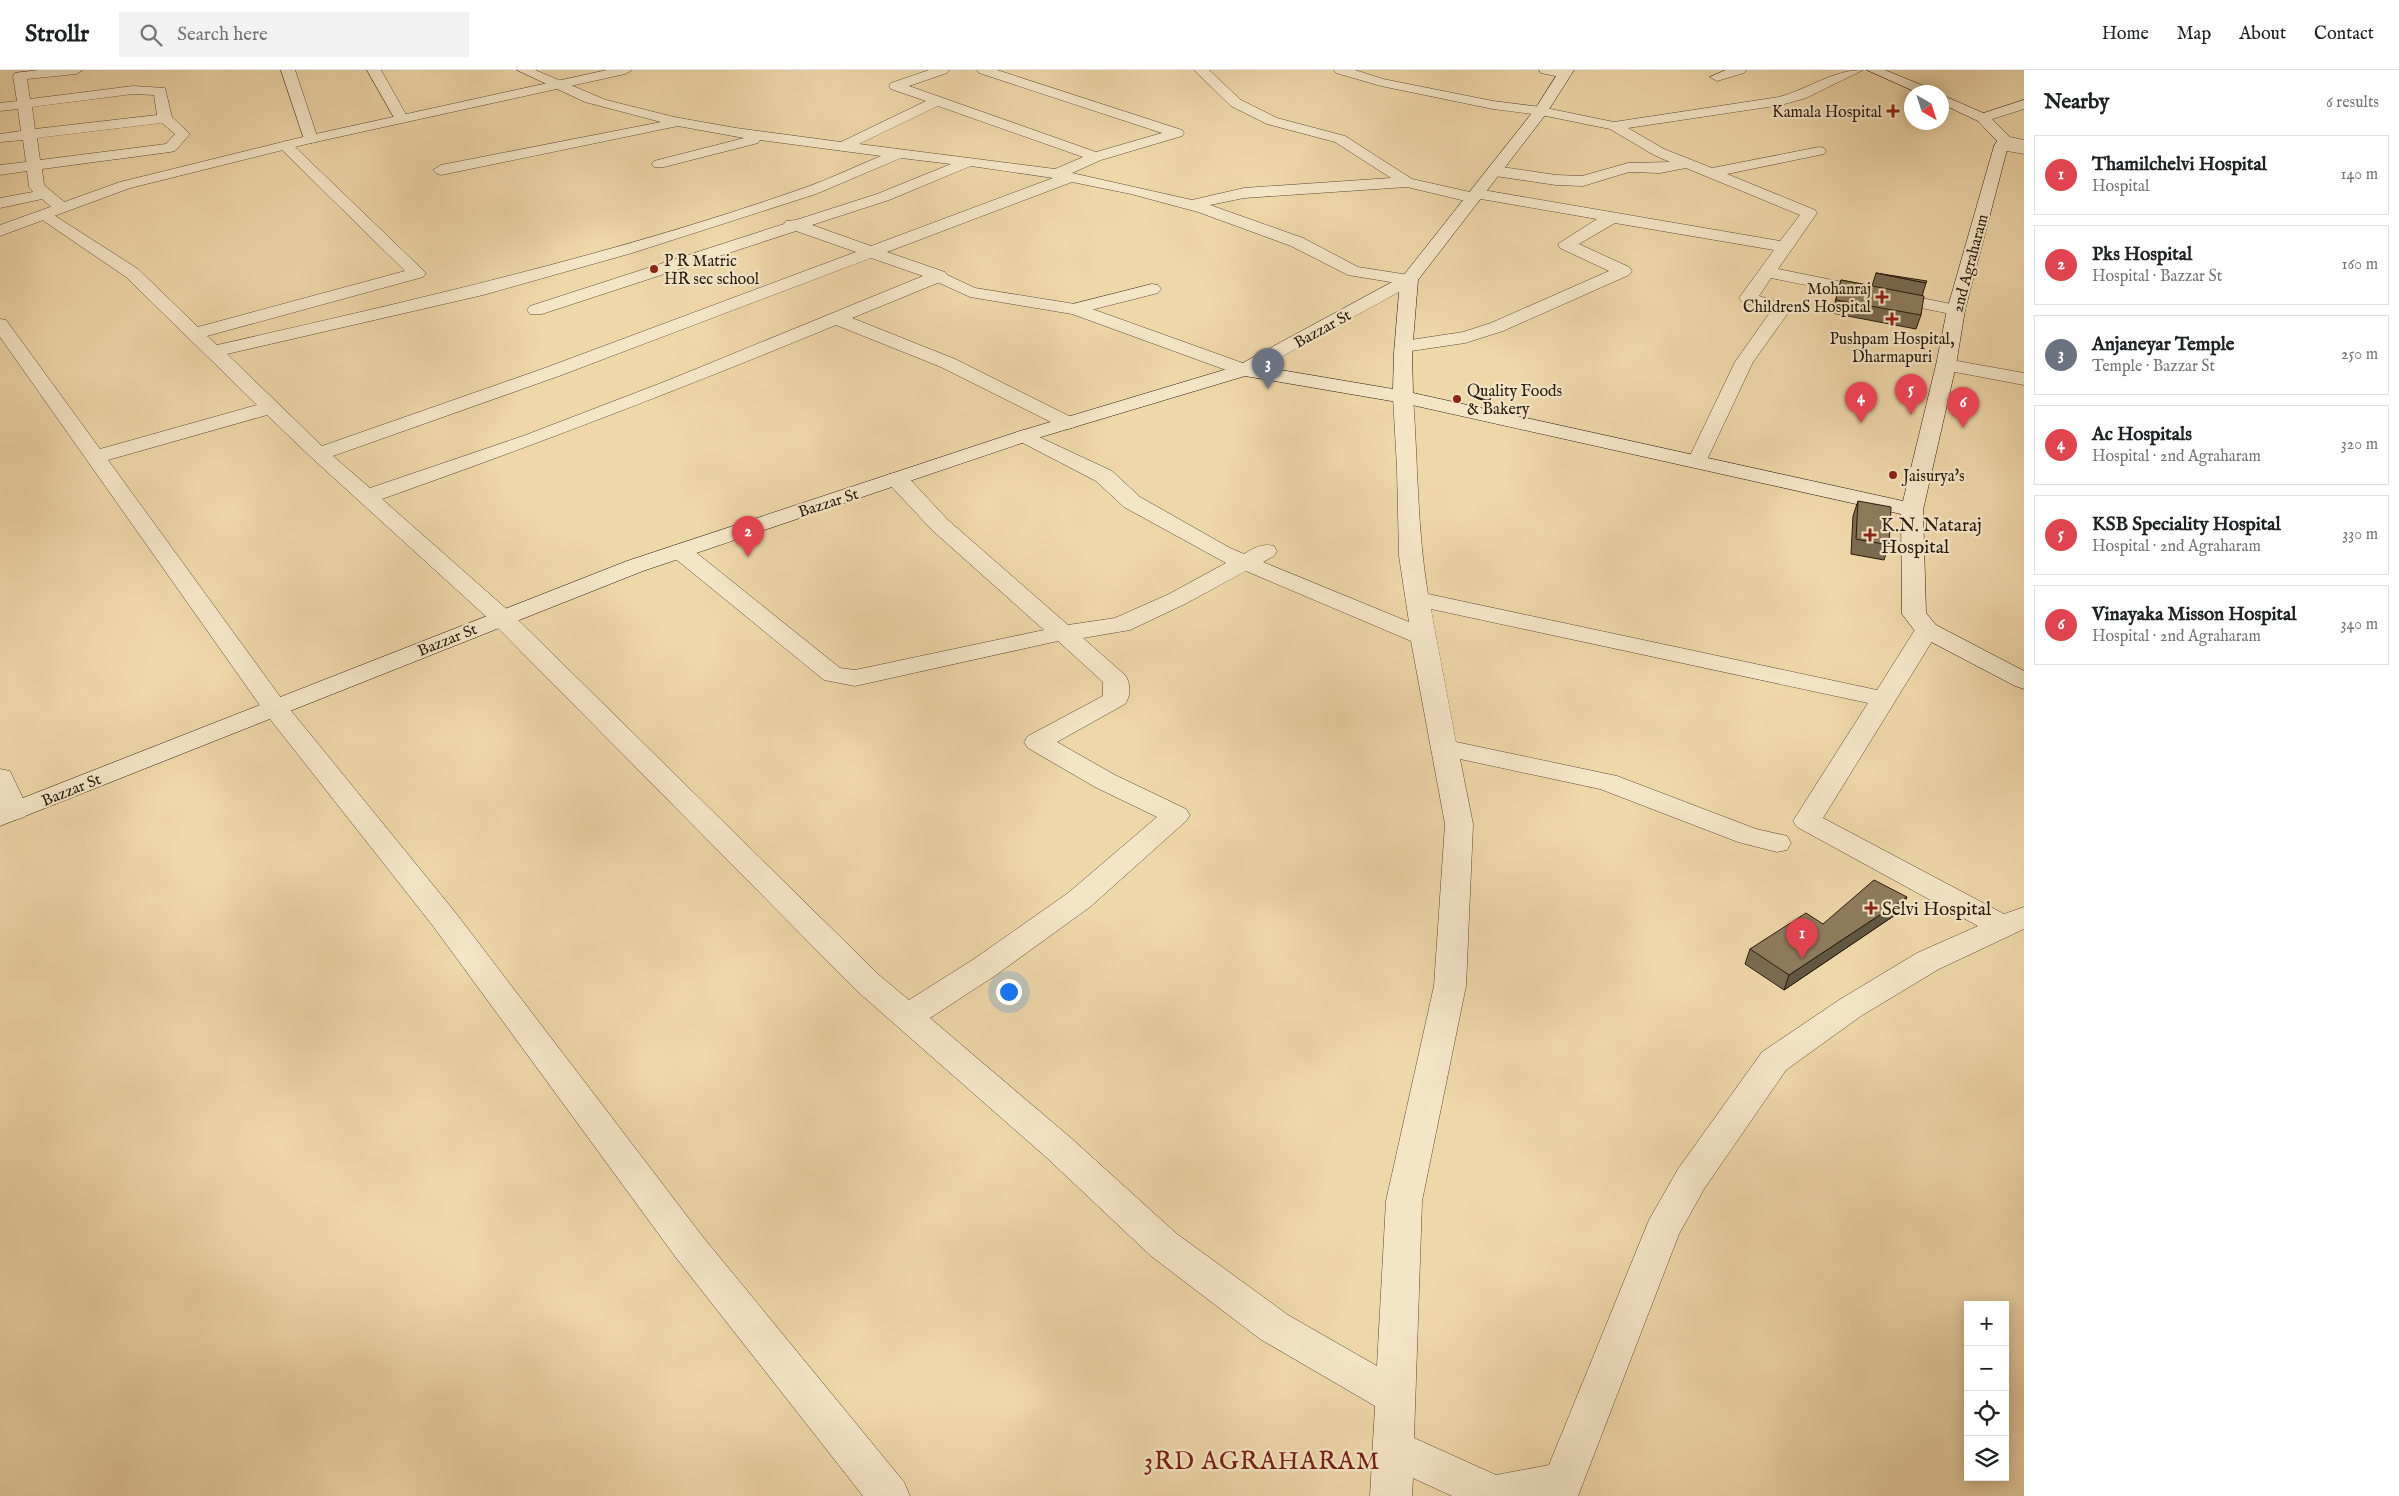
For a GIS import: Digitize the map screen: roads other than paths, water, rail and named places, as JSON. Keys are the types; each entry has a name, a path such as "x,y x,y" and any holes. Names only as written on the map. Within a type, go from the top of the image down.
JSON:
{"street":[{"path":"76,70 20,76 14,81 24,104 37,187 50,206 132,273 202,343 272,407 319,454 369,496 502,617 868,983 1059,1148 1164,1245 1274,1327 1394,1397"},
{"path":"288,70 311,139"},
{"path":"374,70 401,118"},
{"path":"524,70 611,106 680,122 762,138 898,153 1065,175 1191,204 1296,242 1353,270 1409,280 1404,346 1404,397 1410,556 1416,599 1459,824 1450,986 1404,1201 1391,1496"},
{"path":"0,231 50,206 124,185 401,118 625,70"},
{"path":"942,70 896,86 1096,157"},
{"path":"319,454 552,372 870,253 1065,175 1096,157 1177,133 984,70"},
{"path":"1201,70 1236,103 1272,121 1340,139 1407,182"},
{"path":"1341,70 1409,88 1614,126 1659,152 1809,213 1748,298 1782,309 1744,362 1697,462"},
{"path":"1546,70 1566,72"},
{"path":"1717,77 1738,70"},
{"path":"1614,126 1781,101 1801,95 1856,70"},
{"path":"1874,70 1909,85"},
{"name":"Bazzar St","path":"8,814 502,617 680,551 1024,436 1244,370 1409,280 1541,112 1566,72"},
{"path":"0,107 133,90 160,91 165,118 183,134 170,148 0,170"},
{"path":"842,147 937,101"},
{"path":"1949,102 1983,118 2003,143 2024,150"},
{"path":"1983,118 2024,104"},
{"path":"0,138 165,118"},
{"path":"441,170 680,122"},
{"path":"659,164 762,138"},
{"path":"2003,143 2024,144"},
{"name":"2nd Agraharam","path":"2003,143 1956,310 1946,365 1912,510 1914,614 1927,630 2024,681"},
{"path":"202,343 417,272 285,145"},
{"path":"1710,173 1819,151"},
{"path":"202,343 477,291 755,210 811,191 898,153"},
{"path":"536,310 883,197 966,162"},
{"path":"1495,171 1556,180 1583,181 1628,167 1660,168 1687,163"},
{"path":"1191,204 1244,194 1407,182 1475,196 1785,247"},
{"path":"0,203 50,206"},
{"path":"755,210 870,253 939,276 970,292 1034,304 1075,309 1244,370 1404,397 1912,510"},
{"path":"1404,346 1465,337 1497,327 1623,270 1566,244 1611,218"},
{"path":"1768,272 1956,310"},
{"path":"369,496 530,440 676,384 939,276"},
{"path":"1075,309 1152,288"},
{"path":"835,318 948,363 1068,423"},
{"path":"0,324 275,708 444,919 690,1248 889,1496"},
{"path":"1946,365 2024,379"},
{"path":"95,457 272,407"},
{"path":"1024,436 1104,476 1132,502 1222,553 1423,637"},
{"path":"897,479 940,525 1116,680 1116,699 1037,742 1105,781 1176,815 1079,900 985,967 907,1017"},
{"path":"680,551 833,674 855,678 1063,633 1121,625 1177,599 1266,551"},
{"path":"1416,599 1884,699"},
{"path":"1927,630 1807,821 2014,922"},
{"path":"1444,748 1607,782 1748,836 1777,843"},
{"path":"0,777 8,814"},
{"path":"1392,1448 1495,1495 1563,1482 1662,1231 1691,1179 1774,1061 1850,1008 1928,961 2014,922"}],"place":[{"name":"Kamala Hospital","path":"1893,111"},
{"name":"P R Matric HR sec school","path":"654,269"},
{"name":"Mohanraj ChildrenS Hospital","path":"1882,297"},
{"name":"Pushpam Hospital, Dharmapuri","path":"1892,319"},
{"name":"Anjaneyar Temple","path":"1268,389"},
{"name":"Quality Foods & Bakery","path":"1457,399"},
{"name":"KSB Speciality Hospital","path":"1911,415"},
{"name":"Ac Hospitals","path":"1861,423"},
{"name":"Vinayaka Misson Hospital","path":"1963,428"},
{"name":"Jaisurya's","path":"1893,475"},
{"name":"K.N. Nataraj Hospital","path":"1870,535"},
{"name":"Pks Hospital","path":"748,557"},
{"name":"Selvi Hospital","path":"1871,908"},
{"name":"Thamilchelvi Hospital","path":"1802,959"}],"district":[{"name":"3RD AGRAHARAM","path":"1262,1460"}]}
